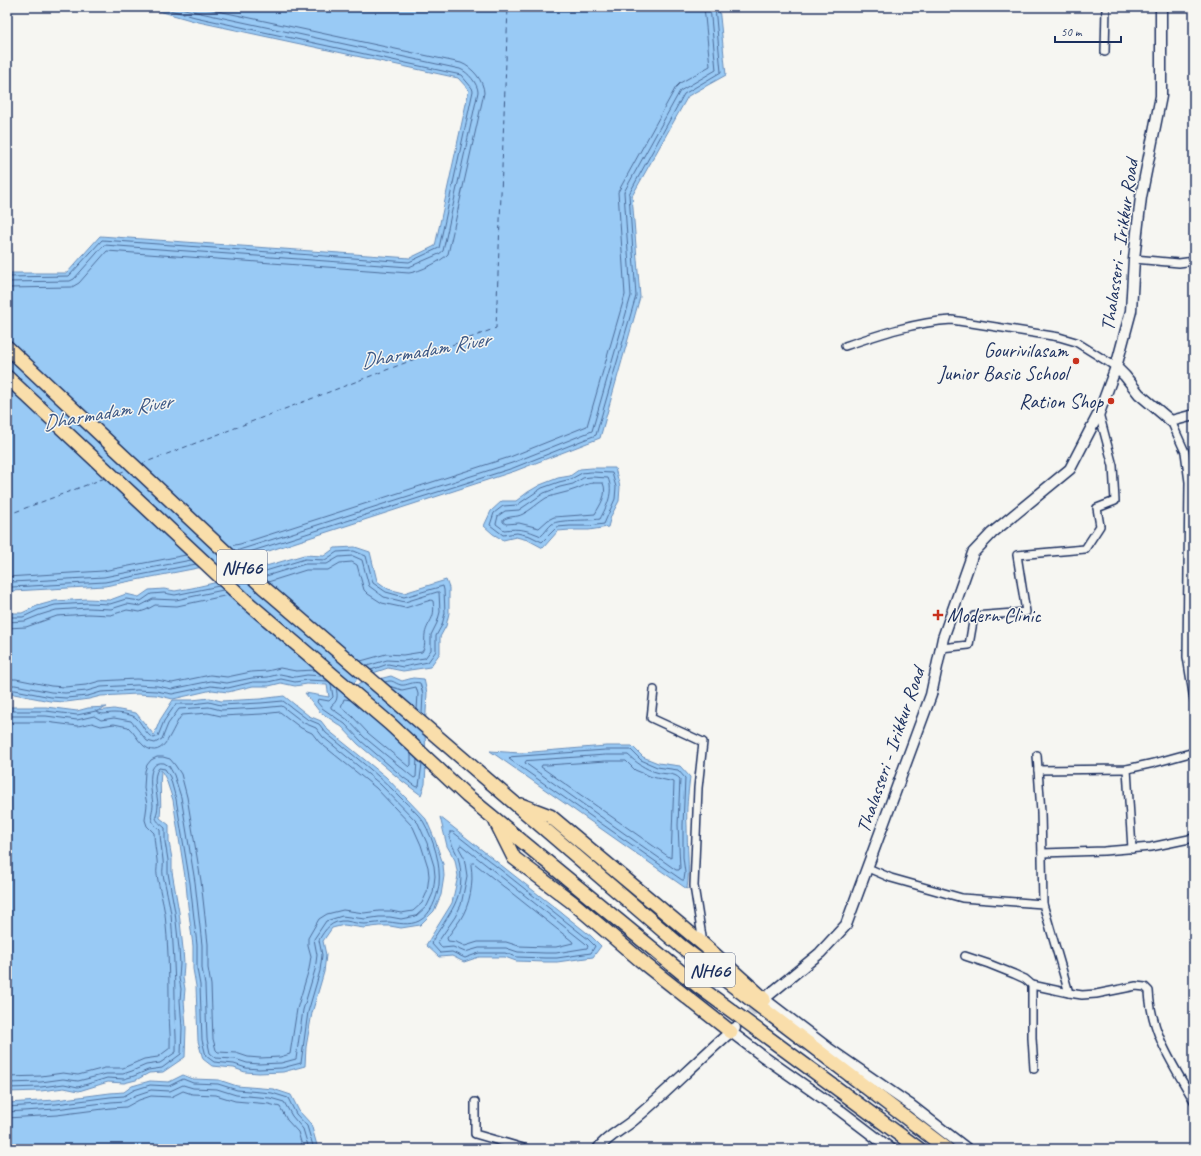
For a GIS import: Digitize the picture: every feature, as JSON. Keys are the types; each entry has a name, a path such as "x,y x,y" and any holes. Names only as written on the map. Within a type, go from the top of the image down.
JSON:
{"highway":[{"name":"NH66","path":"7,347 263,587 682,947 714,973 947,1149"},
{"name":"NH66","path":"7,377 247,602 390,724 467,796 698,986 919,1149"},
{"path":"511,801 550,816 704,945 764,999"},
{"path":"493,818 514,858 572,902 646,966 733,1030"}],"main road":[{"name":"Thalasseri - Irikkur Road","path":"764,999 820,953 846,925 931,695 941,648 972,553 992,533 1070,469 1099,413 1116,367 1131,311 1134,259 1141,197 1162,96 1161,7"},
{"path":"1116,367 1139,394 1171,420 1194,415"},
{"path":"764,999 828,1048 909,1104 967,1149"},
{"path":"598,1149 602,1143 634,1120 733,1030 764,1058 841,1111 890,1149"}],"street":[{"path":"1105,52 1106,7"},
{"path":"1134,259 1179,263 1194,261"},
{"path":"845,346 888,332 935,321 952,320 1059,337 1076,342 1116,367"},
{"path":"941,648 969,645 974,616 1026,612 1017,555 1085,549 1100,526 1097,508 1116,501 1113,466 1099,413"},
{"path":"1171,420 1185,452 1189,482 1188,657 1194,700"},
{"path":"654,690 651,718 703,742 698,788 694,886 704,945"},
{"path":"1038,770 1127,769 1194,752"},
{"path":"1037,756 1041,812 1042,904 1069,993"},
{"path":"1127,769 1132,849"},
{"path":"1042,853 1132,849 1151,847 1194,838"},
{"path":"868,868 891,878 962,898 1042,904"},
{"path":"965,956 1014,974 1032,985 1069,993 1082,995 1096,994 1136,986 1145,987 1149,991 1150,1007 1154,1025 1166,1052 1194,1101"},
{"path":"1032,985 1032,1038 1034,1069"},
{"path":"475,1102 475,1134 527,1149"}],"water":[{"name":"Dharmadam River","path":"145,7 719,7 726,75 688,96 632,196 640,297 600,438 515,471 244,559 105,586 13,591 7,593 7,273 67,273 100,236 410,258 435,246 469,90 458,78 194,21"},
{"path":"615,468 620,487 619,501 611,516 608,527 589,530 558,531 543,548 528,540 516,537 503,540 484,526 491,511 502,501 516,501 540,485 558,478 570,476 580,469"},
{"path":"355,547 370,552 377,581 388,589 404,593 446,580 449,588 449,613 446,626 440,637 440,653 430,667 403,671 388,668 358,678 351,686 391,676 402,681 413,678 424,679 427,693 425,731 426,765 425,784 421,795 358,744 342,727 319,711 305,693 329,697 327,685 307,684 295,686 281,683 269,686 253,686 228,692 212,690 173,699 156,695 137,694 101,696 66,702 7,694 8,613 22,613 37,606 55,601 87,599 110,600 126,594 139,597 149,590 164,589 175,591 192,588 231,579 242,573 304,555 324,556 335,548"},
{"path":"284,696 309,716 321,721 328,730 386,777 426,819 443,864 444,876 441,895 434,911 420,925 401,928 379,926 364,928 344,925 332,928 323,941 326,955 324,972 312,1013 306,1047 305,1066 283,1072 259,1073 245,1072 234,1068 212,1066 203,1059 198,1041 196,986 193,969 193,946 186,883 173,800 166,779 161,770 160,818 169,825 172,872 179,912 183,949 186,1028 185,1057 163,1072 149,1073 136,1080 124,1083 108,1082 79,1091 64,1088 41,1091 7,1092 7,707 46,707 77,711 88,708 107,707 97,711 114,709 136,713 154,735 160,720 173,700 210,698 221,701"},
{"path":"606,746 632,746 643,757 658,763 680,766 690,777 687,814 687,889 490,751 520,753"},
{"path":"440,817 591,936 601,946 593,957 557,962 545,962 516,961 505,957 479,957 464,962 452,956 439,957 426,945 452,903 458,876 455,860 447,846"},
{"path":"183,1075 193,1079 219,1080 237,1086 273,1089 291,1095 299,1111 311,1124 318,1149 7,1149 7,1103 56,1100 124,1092 132,1086 150,1081 169,1082"}],"ferry route":[{"path":"141,464 496,328 508,7"},
{"path":"119,473 129,469"},
{"path":"7,515 105,478"}],"tunnel":[{"path":"740,1024 762,1001"}],"place":[{"name":"Gourivilasam Junior Basic School","path":"1076,361"},
{"name":"Ration Shop","path":"1111,401"},
{"name":"Modern Clinic","path":"938,615"}]}
